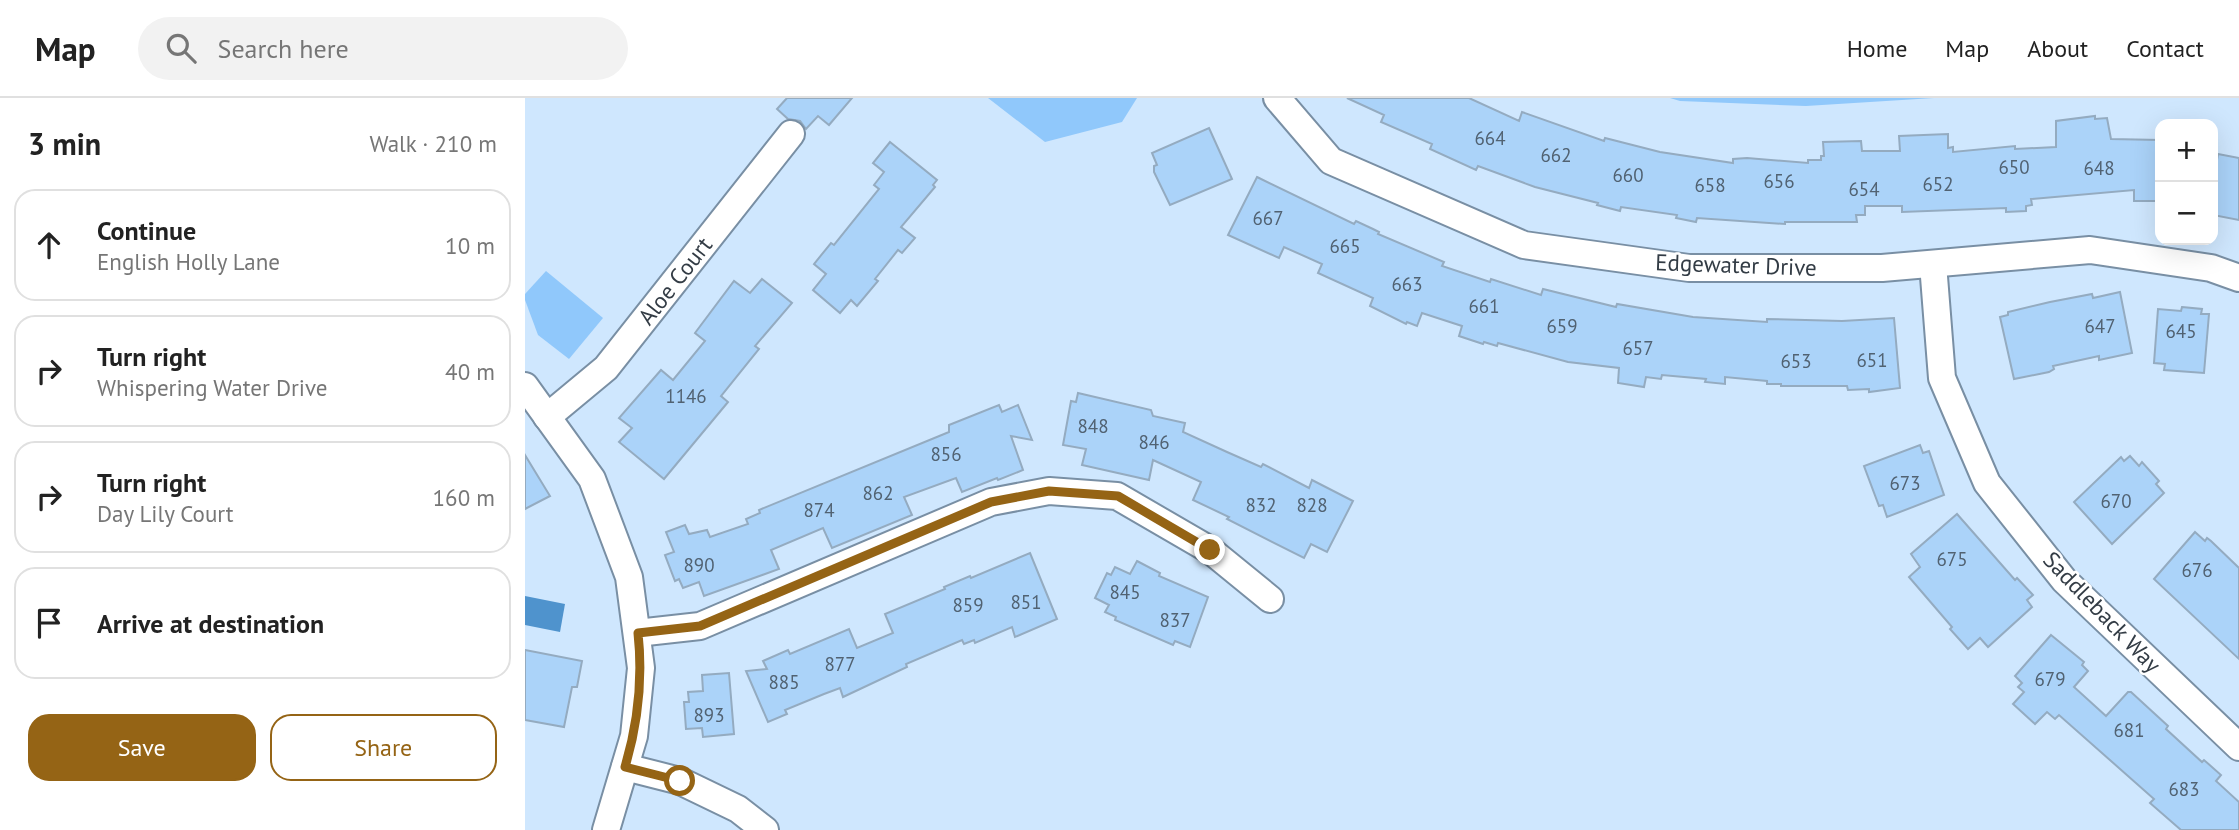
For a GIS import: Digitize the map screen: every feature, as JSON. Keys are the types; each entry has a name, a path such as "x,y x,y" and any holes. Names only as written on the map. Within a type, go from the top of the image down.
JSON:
{"street":[{"name":"Edgewater Drive","path":"1277,98 1331,161 1524,245 1689,268 1882,268 2090,250 2211,268 2239,278"},
{"name":"Aloe Court","path":"547,417 605,368 791,134"},
{"name":"Saddleback Way","path":"1933,264 1942,378 1987,484 2064,580 2239,747"},
{"path":"525,386 592,479 629,577 641,668 634,736 606,830"},
{"path":"638,633 700,626 991,502 1049,491 1118,496 1210,550 1271,599"},
{"path":"625,767 680,781 738,809 765,830"}],"shaded area":[{"path":"988,98 1137,98 1122,122 1045,142"},
{"path":"1670,98 1934,98 1806,106 1680,101"},
{"path":"546,271 603,318 569,359 538,335 525,300 525,294"},
{"path":"525,596 565,604 560,632 525,625"}],"building":[{"path":"787,98 852,98 829,125 818,116 806,129 800,121 788,119 777,109"},
{"path":"1347,98 1469,98 1519,121 1522,112 1604,141 1605,138 1660,152 1733,163 1733,159 1747,158 1808,163 1808,160 1821,160 1821,156 1824,156 1823,142 1861,141 1862,151 1900,151 1899,136 1948,134 1948,148 1953,147 1953,152 2015,146 2015,149 2056,147 2056,121 2095,116 2095,119 2107,118 2111,139 2155,140 2155,201 2134,201 2134,190 2031,199 2032,205 2026,206 2026,211 2006,212 2006,208 1902,212 1902,206 1865,206 1865,215 1856,215 1857,222 1785,224 1697,218 1696,222 1676,218 1677,215 1621,207 1620,211 1535,187 1478,166 1476,170 1430,149 1432,144 1381,122 1384,115"},
{"path":"1209,128 1232,179 1170,205 1154,172 1154,166 1157,165 1152,153"},
{"path":"890,142 937,180 933,185 935,187 901,227 915,238 902,253 898,250 875,279 878,281 857,306 851,300 840,313 813,290 826,274 814,264 831,243 834,245 879,189 874,185 884,172 873,163"},
{"path":"2218,154 2239,158 2239,220 2218,216"},
{"path":"1257,177 1354,224 1356,221 1379,232 1378,234 1444,262 1442,266 1541,295 1543,289 1616,307 1617,304 1693,317 1767,322 1767,319 1842,321 1894,318 1900,388 1869,392 1869,389 1848,390 1847,386 1781,386 1767,384 1767,381 1725,377 1725,384 1705,382 1706,379 1662,375 1661,379 1646,377 1644,387 1618,383 1619,368 1568,362 1498,343 1497,346 1484,342 1483,344 1459,336 1462,326 1422,313 1417,326 1407,322 1406,324 1370,306 1373,298 1318,273 1322,264 1284,247 1279,258 1228,235"},
{"path":"762,279 792,303 755,346 759,349 721,396 728,402 664,479 619,442 632,428 619,418 661,370 673,380 705,341 695,333 734,281 750,293"},
{"path":"2120,292 2132,353 2099,360 2099,356 2053,366 2054,369 2049,372 2014,379 2000,317 2008,315 2008,312 2050,302 2092,294 2093,298"},
{"path":"2182,307 2202,309 2201,314 2209,314 2204,373 2164,370 2165,364 2154,363 2158,309 2181,311"},
{"path":"1078,393 1151,410 1153,416 1185,423 1183,432 1261,467 1263,464 1309,488 1312,480 1353,501 1327,552 1311,544 1304,558 1193,500 1201,482 1153,460 1149,480 1082,465 1086,449 1063,445 1071,401 1076,402"},
{"path":"999,405 1002,412 1018,405 1032,440 1011,436 1023,470 962,492 956,478 904,497 912,515 832,548 823,528 771,550 779,569 704,596 699,582 683,588 679,579 675,581 665,555 674,552 666,532 685,525 689,534 707,530 710,537 748,524 746,519 760,513 759,510 949,432 949,425"},
{"path":"1920,445 1923,453 1929,451 1944,495 1887,517 1883,505 1879,506 1864,466"},
{"path":"525,455 550,496 525,509"},
{"path":"2130,456 2139,466 2142,462 2159,481 2156,484 2164,493 2112,544 2074,502 2121,457 2124,461"},
{"path":"1957,514 2015,580 2017,578 2033,595 2027,600 2032,607 1988,647 1980,638 1968,649 1909,577 1920,567 1911,554"},
{"path":"2195,532 2205,541 2207,538 2211,541 2239,568 2239,659 2154,579"},
{"path":"1030,553 1057,619 1015,637 1012,627 975,643 974,640 964,644 962,640 906,664 907,667 843,697 840,688 785,710 787,714 768,722 746,671 767,669 763,661 788,650 790,654 849,629 857,648 893,633 885,614"},
{"path":"1137,561 1160,573 1159,576 1208,597 1190,647 1175,641 1173,645 1115,620 1116,617 1105,612 1109,605 1095,598 1107,573 1111,575 1115,567 1130,574"},
{"path":"2051,635 2084,662 2082,665 2088,671 2074,687 2106,716 2131,692 2168,726 2166,729 2202,762 2204,760 2221,775 2216,781 2239,802 2239,830 2181,830 2150,803 2154,799 2059,715 2055,719 2047,712 2035,724 2013,704 2024,692 2018,687 2022,683 2015,676"},
{"path":"525,650 582,661 577,687 572,687 564,727 525,720"},
{"path":"729,673 734,734 703,737 702,728 686,729 684,702 689,702 688,692 703,691 702,675"}],"route":[{"path":"680,781 625,767 634,736 641,668 638,633 700,626 991,502 1049,491 1118,496 1210,550"}]}
